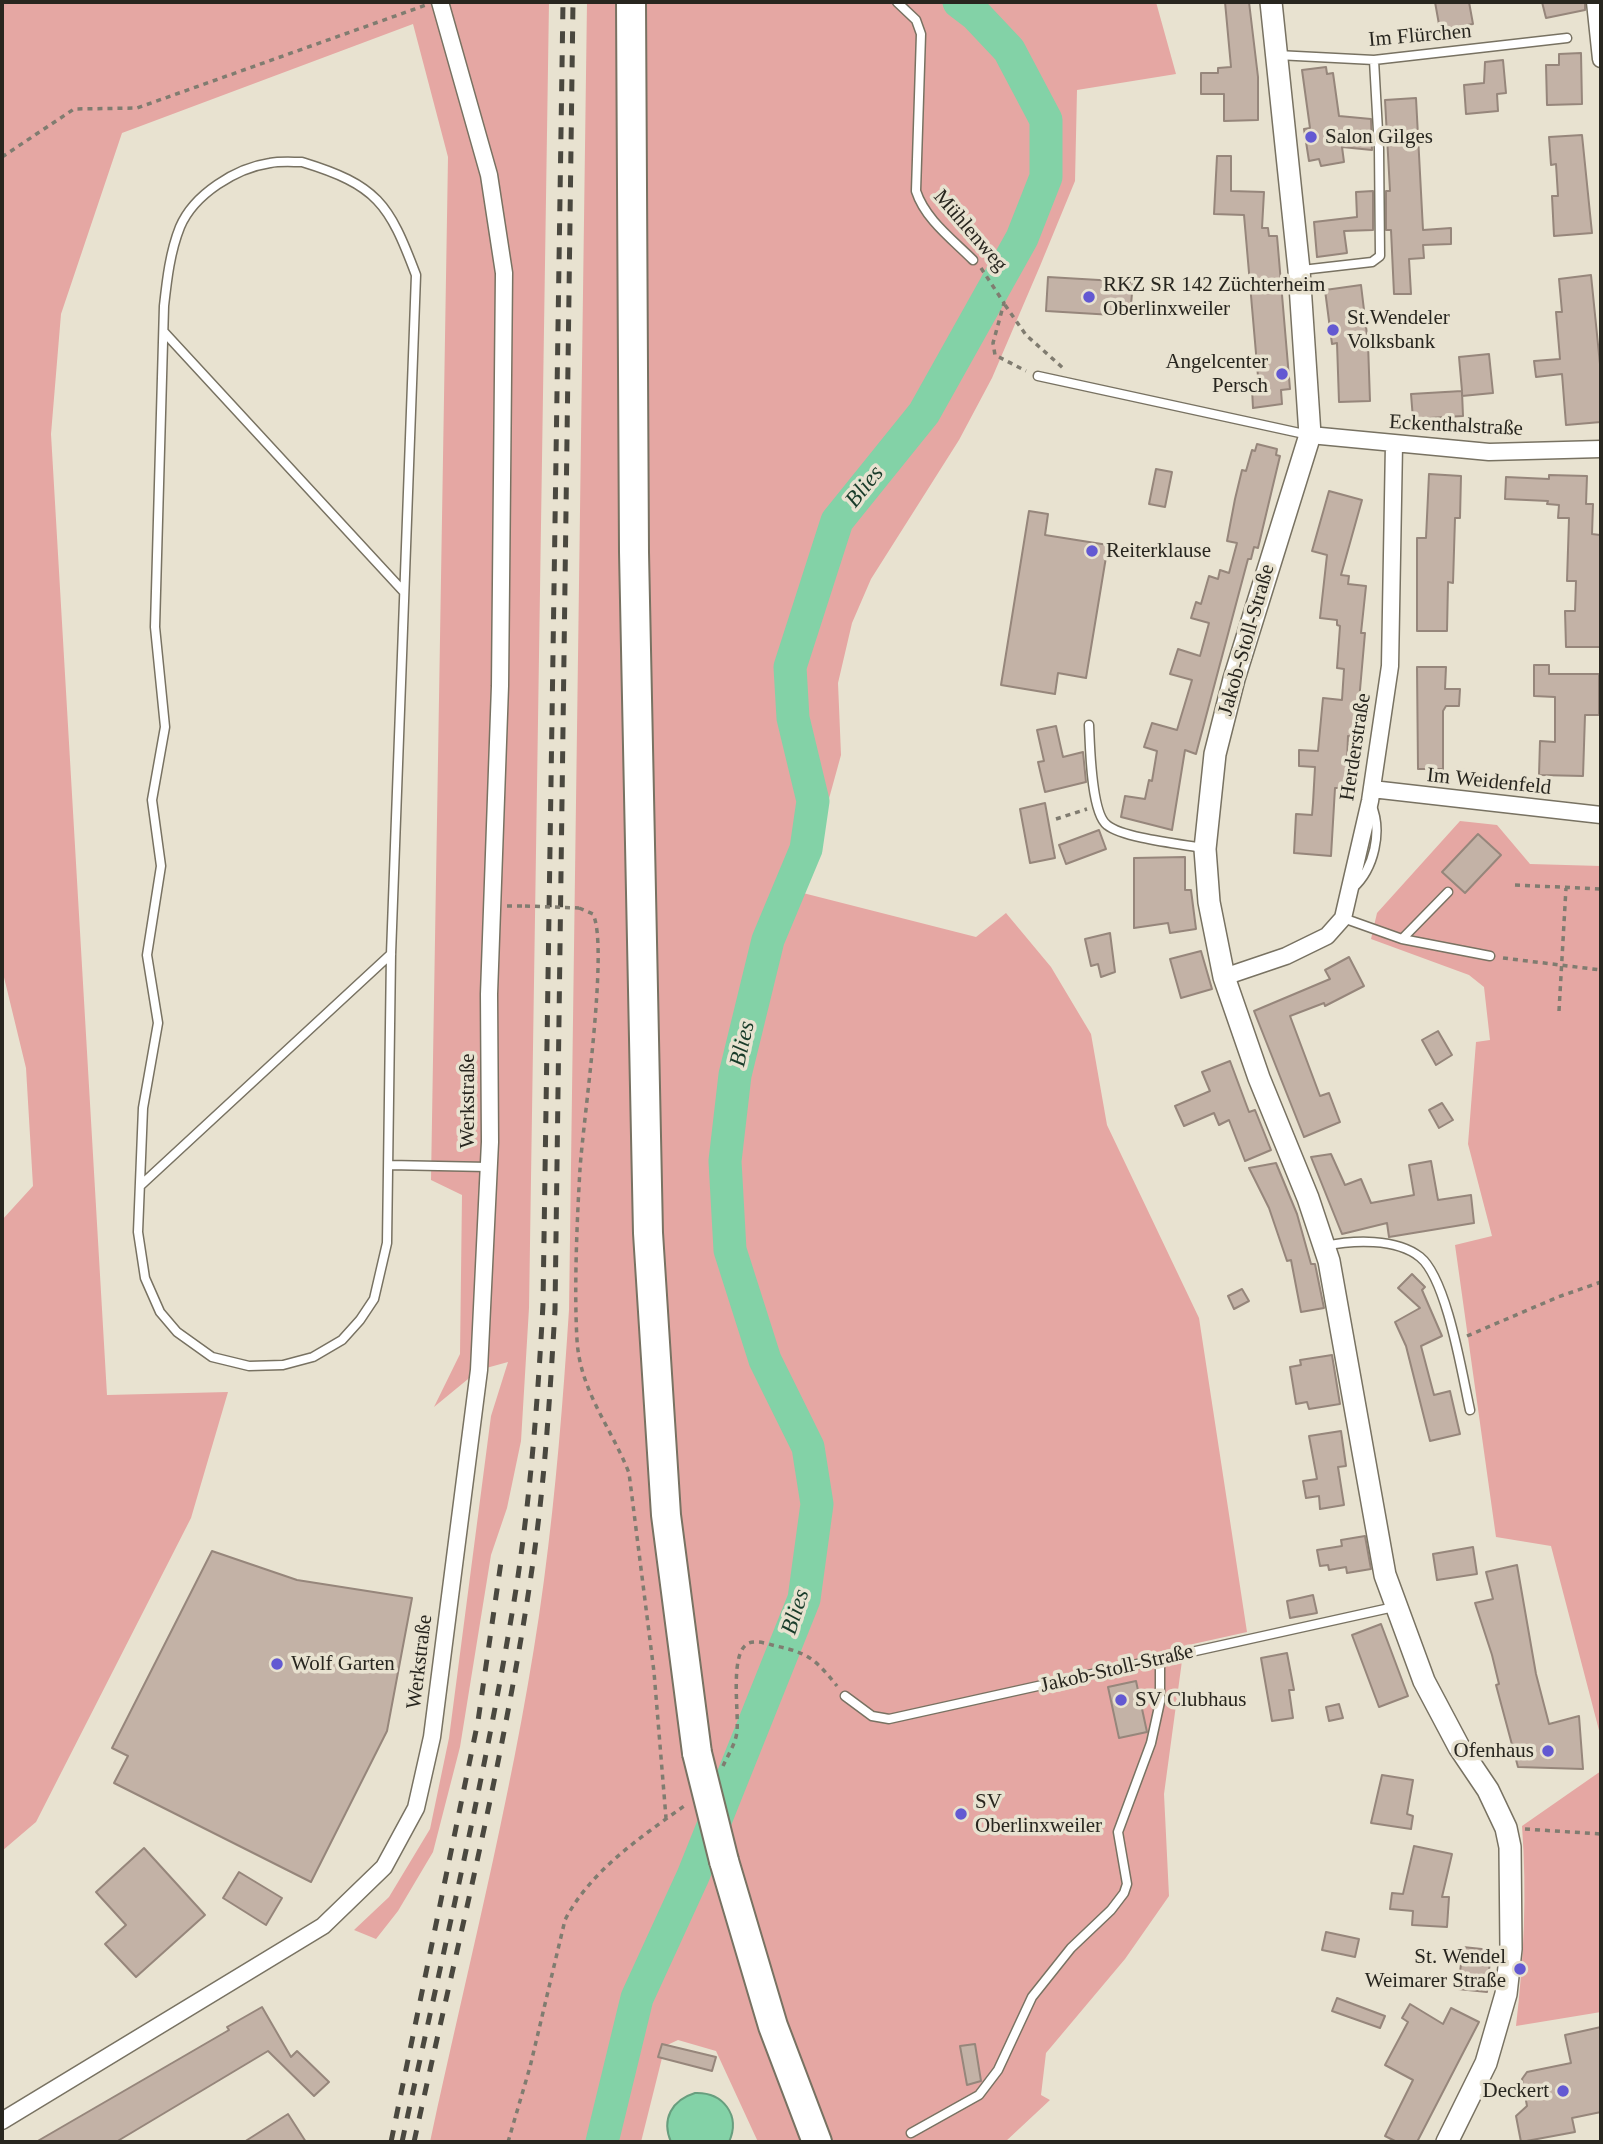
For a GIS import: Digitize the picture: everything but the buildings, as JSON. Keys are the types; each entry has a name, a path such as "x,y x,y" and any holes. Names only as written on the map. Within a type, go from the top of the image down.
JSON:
{"highway":[{"path":"631,2 635,579 648,1233 666,1515 697,1753 752,1960 800,2098 819,2142"}],"main road":[{"name":"Jakob-Stoll-Straße","path":"1271,2 1299,270 1310,435 1234,679 1215,754 1205,849 1209,902 1224,977 1325,1246 1385,1574 1395,1607 1424,1681 1459,1747 1488,1790 1506,1828 1512,1900 1506,1994 1486,2063 1447,2142"}],"street":[{"name":"Werkstraße","path":"2,2122 323,1926 384,1867 416,1808 432,1737 479,1370 488,1167 489,994 500,686 504,273 489,175 440,2"},
{"path":"1595,2 1601,59"},
{"name":"Eckenthalstraße","path":"1310,435 1489,452 1601,449"},
{"name":"Herderstraße","path":"1343,918 1371,795 1390,666 1394,444"},
{"name":"Im Weidenfeld","path":"1371,795 1601,815"},
{"path":"1224,977 1297,951 1327,936 1343,918"}],"lane":[{"name":"Mühlenweg","path":"897,2 916,20 921,34 916,191 920,204 933,220 973,260"},
{"name":"Im Flürchen","path":"1277,55 1374,60 1567,38"},
{"path":"1299,270 1372,262 1380,256 1379,149 1374,60"},
{"path":"302,162 363,185 387,211 416,275 391,954 387,1243 374,1300 342,1340 313,1357 283,1366 249,1366 212,1357 177,1332 160,1312 145,1278 138,1233 143,1108 158,1023 147,955 161,866 152,800 165,727 155,626 164,332 170,258 181,224 205,194 239,172 270,163 302,162"},
{"path":"164,332 404,592"},
{"path":"1038,376 1310,435"},
{"path":"1089,725 1096,806 1106,825 1126,834 1205,849"},
{"path":"1402,939 1448,891"},
{"path":"1343,918 1364,929 1402,939 1490,956"},
{"path":"140,1186 391,954"},
{"path":"389,1165 488,1167"},
{"path":"1325,1246 1346,1242 1374,1243 1402,1248 1420,1257 1432,1272 1443,1300 1470,1410"},
{"name":"Jakob-Stoll-Straße","path":"845,1696 872,1716 889,1719 1395,1607"},
{"path":"911,2133 979,2095 998,2070 1032,1997 1070,1948 1111,1910 1124,1893 1127,1884 1118,1832 1151,1742 1160,1702 1160,1658"}],"path":[{"path":"2,157 74,109 137,107 434,2"},
{"name":"Mühlenweg","path":"973,260 1002,296 1004,303 993,342 995,355 1002,361 1038,376"},
{"path":"1004,303 1026,335 1083,386"},
{"path":"1056,819 1096,806"},
{"path":"1515,885 1601,889"},
{"path":"1559,1011 1566,888"},
{"path":"508,2142 569,1912 586,1886 666,1818 654,1672 629,1473 621,1451 589,1395 582,1375 577,1340 580,1171 598,966 598,924 593,914 579,908 524,906"},
{"path":"1490,956 1601,970"},
{"path":"1454,1341 1601,1282"},
{"path":"727,1757 737,1733 740,1654 749,1643 766,1643 797,1650 817,1662 845,1696"},
{"path":"1506,1828 1601,1834"}],"shaded area":[{"path":"2,2 549,2 529,1308 521,1441 507,1508 491,1555 460,1747 433,1852 398,1911 376,1939 354,1930 389,1897 430,1829 449,1738 491,1416 508,1362 479,1370 434,1407 460,1354 462,1195 431,1180 448,157 413,24 122,133 61,314 51,434 107,1395 228,1392 191,1518 36,1822 2,1851 2,1220 33,1186 26,1068 2,969"},
{"path":"587,2 1156,2 1176,74 1077,90 1075,181 1040,266 992,378 959,440 871,579 852,623 838,683 841,755 803,893 976,937 1006,913 1051,967 1091,1034 1107,1125 1199,1318 1247,1632 1184,1646 1164,1794 1169,1896 1125,1959 1046,2053 1041,2095 1050,2100 1005,2142 758,2142 716,2051 678,2040 665,2046 641,2142 430,2142 493,1862 534,1651 556,1479 569,1310"},
{"path":"1460,821 1497,825 1530,864 1601,866 1601,1738 1551,1546 1496,1537 1455,1245 1492,1236 1468,1144 1476,1042 1490,1040 1484,987 1469,975 1371,939 1377,913"},
{"path":"1601,1771 1601,2012 1516,2026 1524,1926 1522,1826"},
{"path":"695,2093 714,2096 727,2107 733,2123 729,2142 671,2142 668,2118 680,2100"}],"waterway":[{"name":"Blies","path":"602,2142 637,1998 693,1876 804,1599 817,1504 808,1447 765,1360 730,1250 725,1161 735,1075 768,940 806,849 813,801 793,718 790,667 837,521 924,413 1022,238 1046,177 1046,120 1009,50 976,15 959,2"}],"railway":[{"path":"402,2142 463,1863 505,1653 522,1548 536,1409 543,1304 563,2"},
{"path":"414,2142 479,1854 522,1635 537,1531 549,1405 555,1310 573,2"},
{"path":"391,2142 478,1721 502,1555"}],"place":[{"name":"Salon Gilges","path":"1311,137"},
{"name":"RKZ SR 142 Züchterheim Oberlinxweiler","path":"1089,297"},
{"name":"St.Wendeler Volksbank","path":"1333,330"},
{"name":"Angelcenter Persch","path":"1282,374"},
{"name":"Reiterklause","path":"1092,551"},
{"name":"Wolf Garten","path":"277,1664"},
{"name":"SV Clubhaus","path":"1121,1700"},
{"name":"Ofenhaus","path":"1548,1751"},
{"name":"SV Oberlinxweiler","path":"961,1814"},
{"name":"St. Wendel Weimarer Straße","path":"1520,1969"},
{"name":"Deckert","path":"1563,2091"}]}
